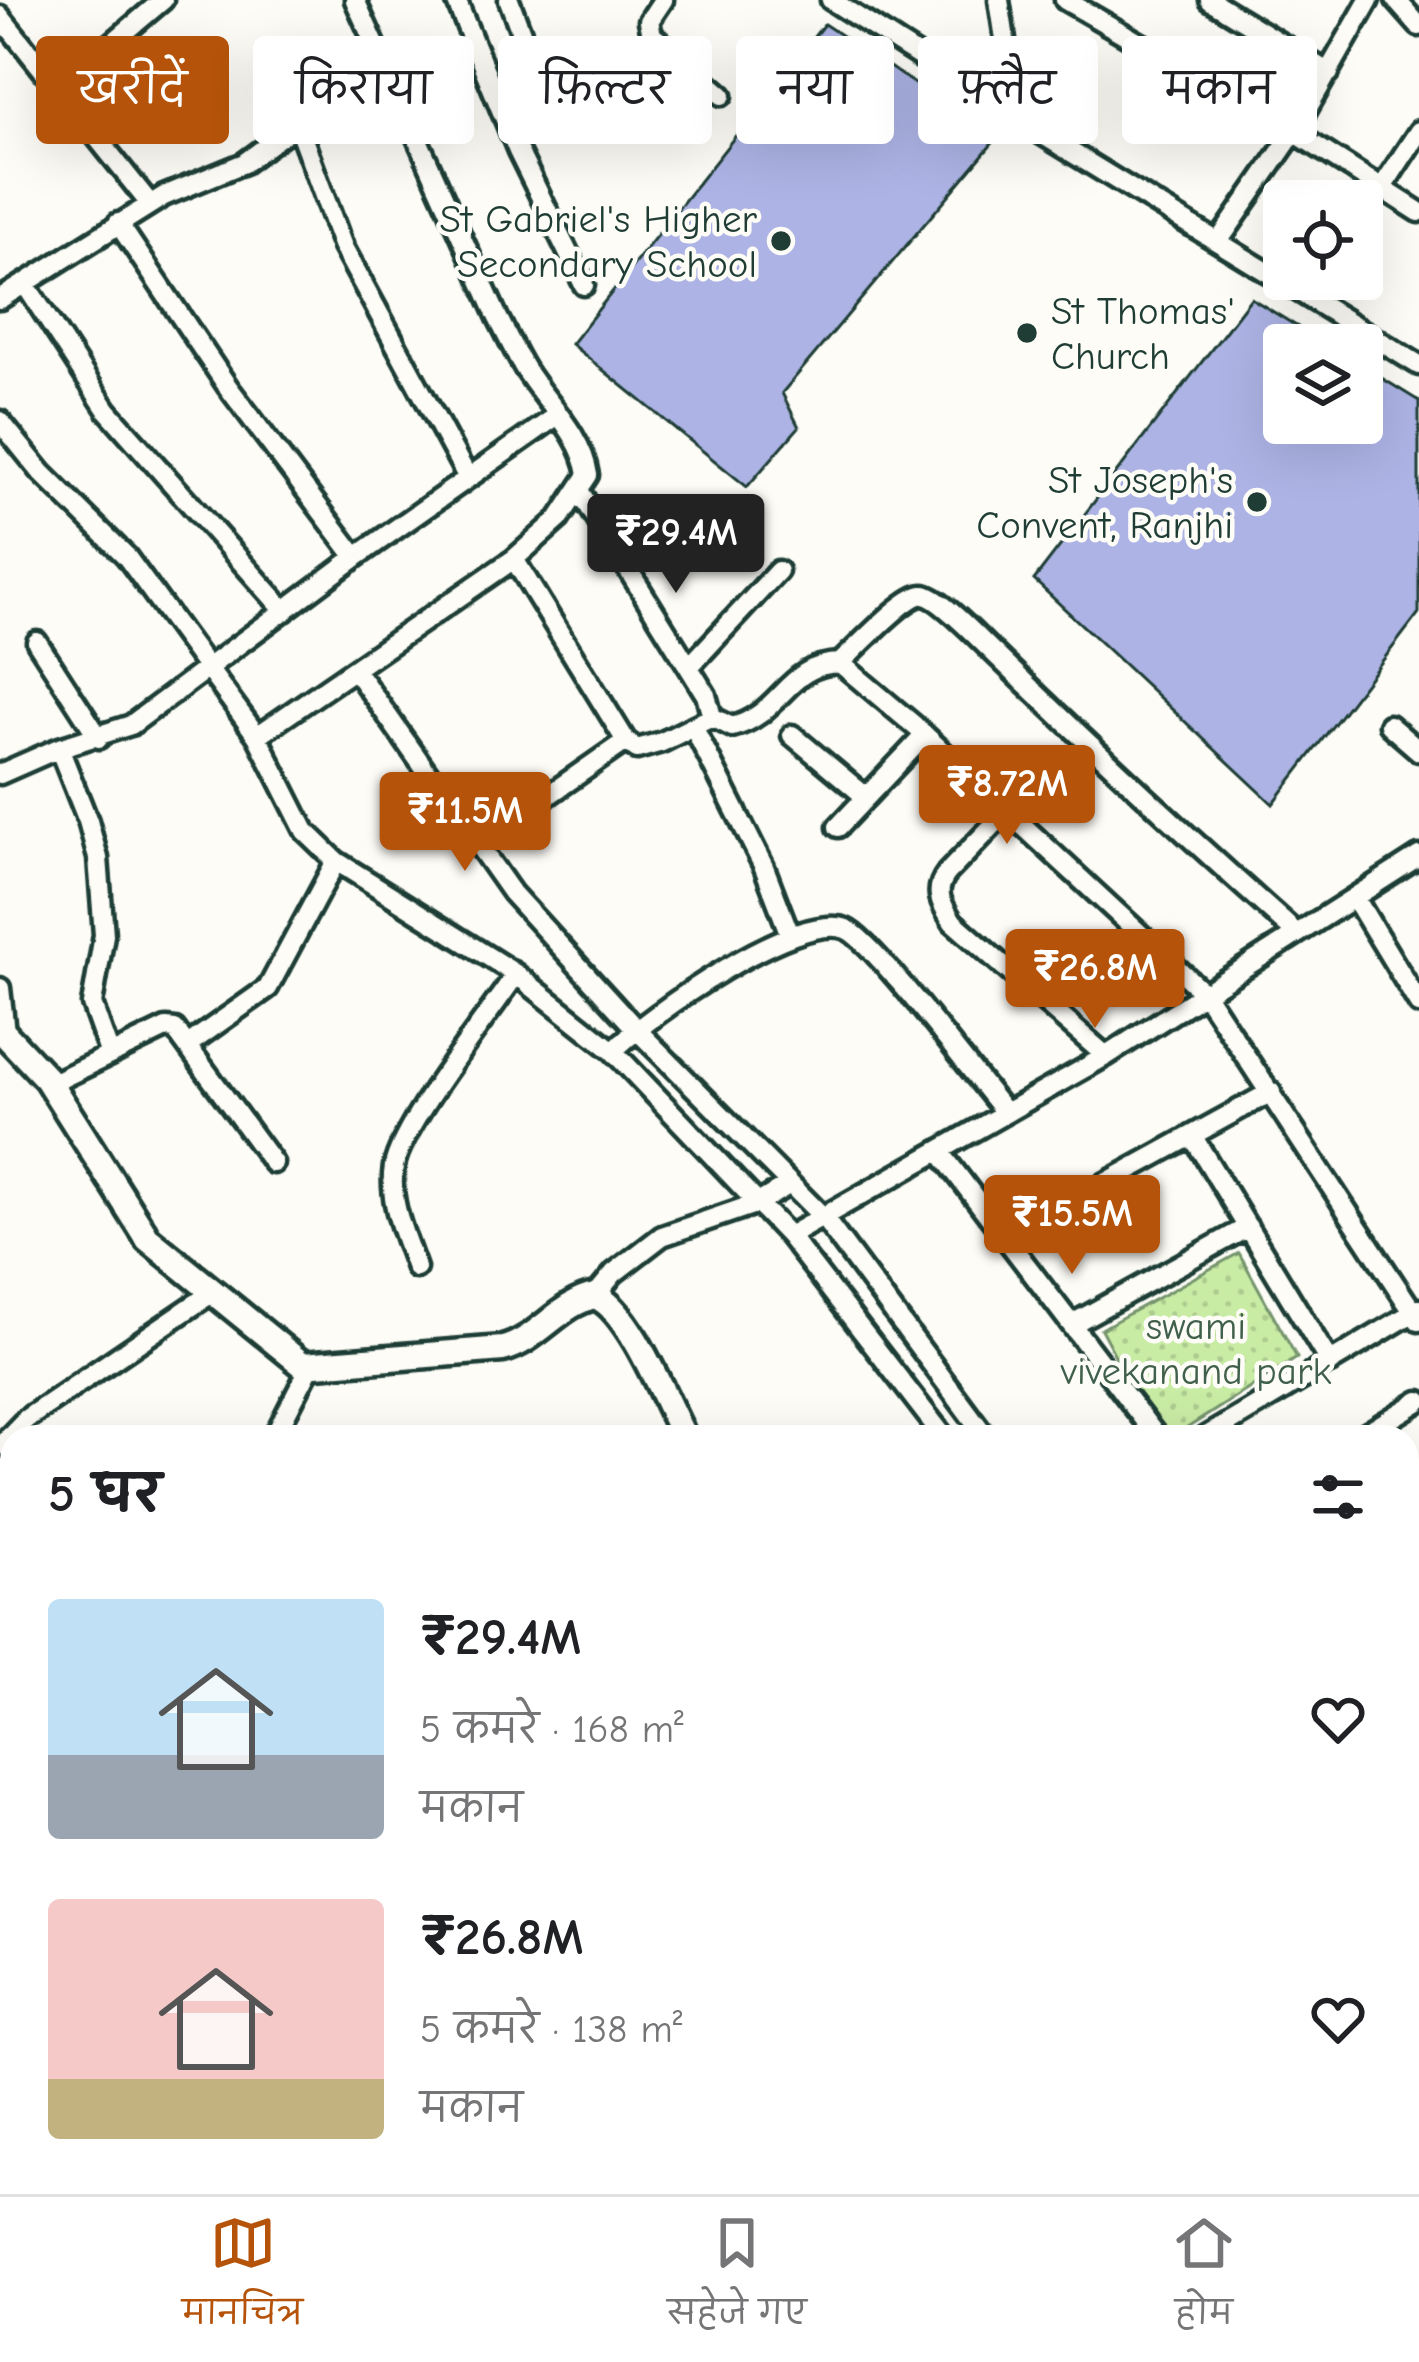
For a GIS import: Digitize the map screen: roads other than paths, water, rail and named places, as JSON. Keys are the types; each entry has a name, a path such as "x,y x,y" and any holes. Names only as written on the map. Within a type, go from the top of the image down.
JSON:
{"street":[{"path":"120,36 163,0"},
{"path":"355,0 371,36"},
{"path":"456,0 518,151 584,285"},
{"path":"508,0 522,35"},
{"path":"663,0 649,29 722,95"},
{"path":"831,0 918,56"},
{"path":"999,0 1004,36"},
{"path":"1065,0 1127,36"},
{"path":"1210,0 1329,73"},
{"path":"1317,93 1369,0"},
{"path":"1396,0 1419,26"},
{"path":"0,16 36,60"},
{"path":"1383,186 1419,131"},
{"path":"103,144 150,204"},
{"path":"0,299 150,204 244,163 272,144"},
{"path":"305,144 343,247 468,478"},
{"path":"257,736 514,559 559,519 588,475 586,459 524,368 498,318 419,144"},
{"path":"1058,144 1419,365"},
{"path":"1218,242 1286,144"},
{"path":"1312,144 1367,180"},
{"path":"1383,190 1419,212"},
{"path":"118,223 228,387 356,557"},
{"path":"25,284 107,410 285,611"},
{"path":"13,767 131,725 356,557 558,415"},
{"path":"0,421 42,473 126,556 210,668 257,736 305,831 336,861 516,974 613,1051 789,1236 935,1425"},
{"path":"580,492 706,695 703,722 790,935"},
{"path":"514,559 626,741 637,749 703,722 732,728 749,722 802,672 823,663 841,663 1204,994 1417,1314 1225,1425"},
{"path":"688,667 778,572"},
{"path":"841,663 902,605 915,596 931,597 1132,787 1296,933"},
{"path":"37,642 99,737"},
{"path":"356,670 512,893 635,1028 823,1216 977,1425"},
{"path":"1389,725 1419,751"},
{"path":"792,735 866,797"},
{"path":"838,827 925,735"},
{"path":"477,845 626,741"},
{"path":"59,748 98,858 104,935 92,1004 109,1052"},
{"path":"1007,811 938,884 938,897 952,922 1106,1056"},
{"path":"789,1236 1106,1056 1419,856"},
{"path":"189,1044 263,993 336,861"},
{"path":"1355,898 1416,992"},
{"path":"613,1051 635,1028 721,971 790,935 834,927 857,936 1004,1111"},
{"path":"416,1268 395,1203 394,1164 418,1118 516,974"},
{"path":"0,988 3,1030 45,1076 148,1239 295,1360 310,1366 502,1349 532,1337 574,1304 595,1296 614,1273 662,1236 758,1203 790,1184"},
{"path":"45,1076 175,1028 273,1163"},
{"path":"1007,1237 1271,1092"},
{"path":"1193,1137 1330,1363"},
{"path":"940,1152 1148,1425"},
{"path":"1074,1323 1248,1227"},
{"path":"20,1425 213,1292"},
{"path":"595,1296 614,1307 678,1425"},
{"path":"280,1425 310,1366"},
{"path":"1380,1425 1419,1401"}],"place":[{"name":"St Gabriel's Higher Secondary School","path":"781,241"},
{"name":"St Thomas' Church","path":"1027,333"},
{"name":"St Joseph's Convent, Ranjhi","path":"1257,502"}],"park label":[{"name":"swami vivekanand park","path":"1196,1348"}]}
